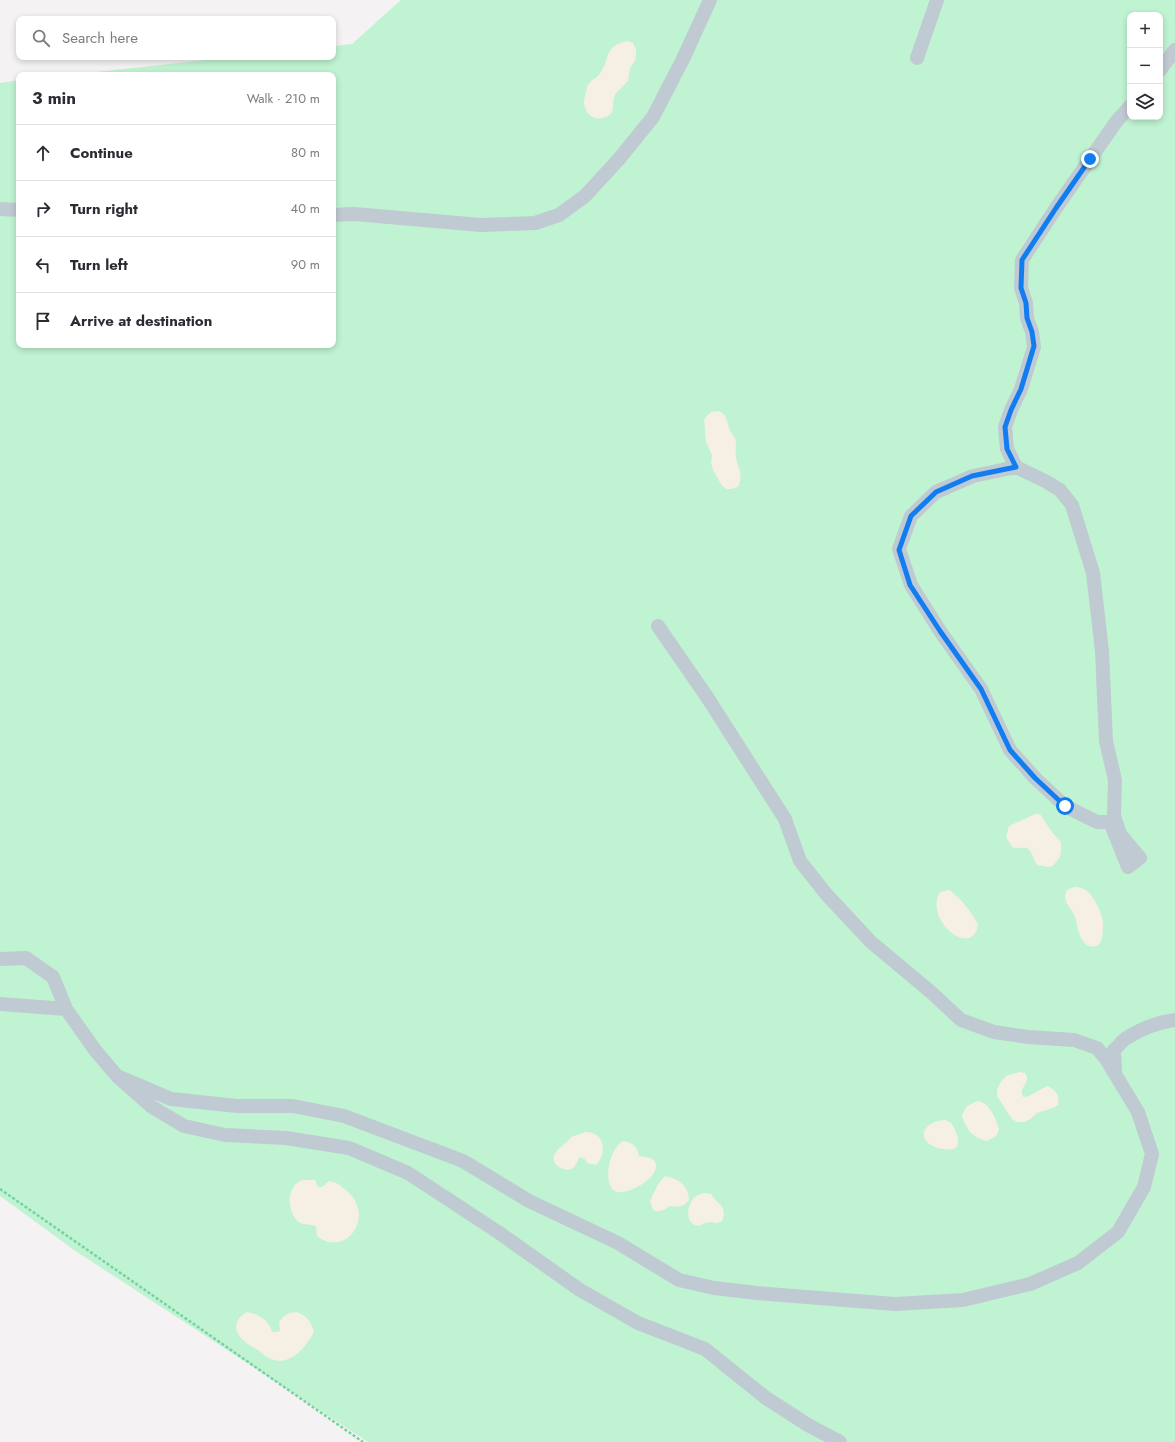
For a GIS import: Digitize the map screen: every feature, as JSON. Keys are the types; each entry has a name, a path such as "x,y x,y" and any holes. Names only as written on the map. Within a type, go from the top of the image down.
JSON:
{"lane":[{"path":"336,215 354,214 481,225 535,222 559,215 585,196 619,159 653,117 683,59 710,0"},
{"path":"917,58 938,0"},
{"path":"1163,66 1175,50"},
{"path":"1016,467 972,476 936,492 911,516 899,550 910,585 981,689 1010,750 1035,778 1065,806 1097,822 1110,822 1128,867 1140,858 1120,834 1114,816 1115,780 1106,741 1102,651 1093,573 1072,505 1060,490 1016,467 1007,449 1005,427 1021,389 1034,346 1032,332 1027,318 1026,303 1021,288 1022,260 1116,122 1127,109"},
{"path":"0,209 16,210"},
{"path":"658,626 707,697 785,819 800,861 827,895 871,942 932,993 961,1020 994,1032 1028,1038 1074,1040 1097,1048 1107,1047 1125,1040 1144,1029 1175,1020"},
{"path":"0,959 26,958 53,977 66,1009 95,1050 117,1076 152,1107 184,1126 225,1134 286,1138 349,1148 408,1173 498,1232 580,1290 638,1324 705,1349 766,1398 808,1425 840,1442"},
{"path":"0,1004 66,1009"},
{"path":"1115,1075 1114,1050 1125,1040"},
{"path":"117,1076 171,1099 237,1106 293,1106 344,1116 463,1161 529,1201 618,1243 679,1280 714,1288 757,1293 895,1304 963,1300 1030,1284 1078,1263 1118,1232 1144,1187 1152,1154 1138,1112 1106,1059 1097,1048"}],"path":[{"path":"0,1189 363,1442"}],"green space":[{"path":"401,0 1175,0 1175,1442 368,1442 74,1250 0,1196 0,83 16,80 16,348 336,348 336,72 96,72 206,60 336,60 336,46 352,44"}],"sand":[{"path":"627,41 633,43 636,49 635,61 630,68 628,81 614,97 612,113 603,118 594,118 590,116 585,108 584,100 587,87 590,82 601,72 611,49 619,43"},
{"path":"718,411 725,416 730,431 736,440 736,457 740,471 740,482 738,487 731,489 727,489 722,486 713,470 711,463 712,455 706,442 704,419 711,412"},
{"path":"1035,814 1040,814 1051,831 1060,841 1060,857 1053,866 1048,867 1037,865 1028,849 1012,847 1006,837 1009,826"},
{"path":"1074,887 1084,889 1091,895 1100,913 1103,922 1102,936 1100,943 1095,947 1089,946 1082,941 1076,920 1066,902 1065,894 1067,890"},
{"path":"949,890 958,897 978,924 975,934 968,938 960,937 951,932 943,924 938,914 937,903 940,892"},
{"path":"1020,1072 1025,1073 1027,1076 1022,1090 1023,1097 1029,1096 1047,1086 1057,1093 1058,1105 1037,1113 1029,1120 1024,1122 1017,1122 1012,1119 997,1096 997,1090 1000,1083 1006,1076"},
{"path":"977,1101 986,1104 994,1116 999,1130 996,1136 987,1141 978,1138 970,1132 963,1120 962,1115 967,1106"},
{"path":"945,1120 951,1123 957,1136 958,1144 954,1149 942,1149 933,1146 927,1142 924,1137 926,1128 930,1124"},
{"path":"585,1132 596,1135 600,1139 603,1149 600,1160 596,1165 587,1163 585,1159 580,1157 573,1168 568,1170 559,1167 554,1162 555,1153 571,1137"},
{"path":"623,1141 634,1146 639,1156 653,1159 656,1166 655,1172 644,1183 629,1190 617,1192 612,1189 609,1183 609,1167 614,1151"},
{"path":"665,1176 675,1179 685,1187 689,1200 681,1206 670,1206 664,1210 656,1211 653,1210 650,1201 658,1184"},
{"path":"302,1180 315,1180 318,1187 322,1187 329,1181 334,1182 339,1184 347,1191 355,1201 359,1212 358,1222 354,1232 347,1238 338,1242 328,1242 317,1236 316,1226 300,1223 295,1219 290,1207 291,1194 293,1188"},
{"path":"704,1193 711,1194 723,1209 724,1216 722,1221 718,1223 708,1222 701,1225 695,1225 689,1220 688,1212 690,1203 696,1196"},
{"path":"247,1312 255,1314 266,1321 272,1332 280,1331 279,1322 284,1316 294,1312 300,1313 309,1320 314,1332 307,1344 291,1358 278,1361 271,1359 250,1345 237,1332 236,1324"}],"route":[{"path":"1065,806 1035,778 1010,750 981,689 910,585 899,550 911,516 936,492 972,476 1016,467 1007,449 1005,427 1021,389 1027,365 1034,346 1032,332 1027,318 1026,303 1021,288 1022,260 1090,159"}]}
